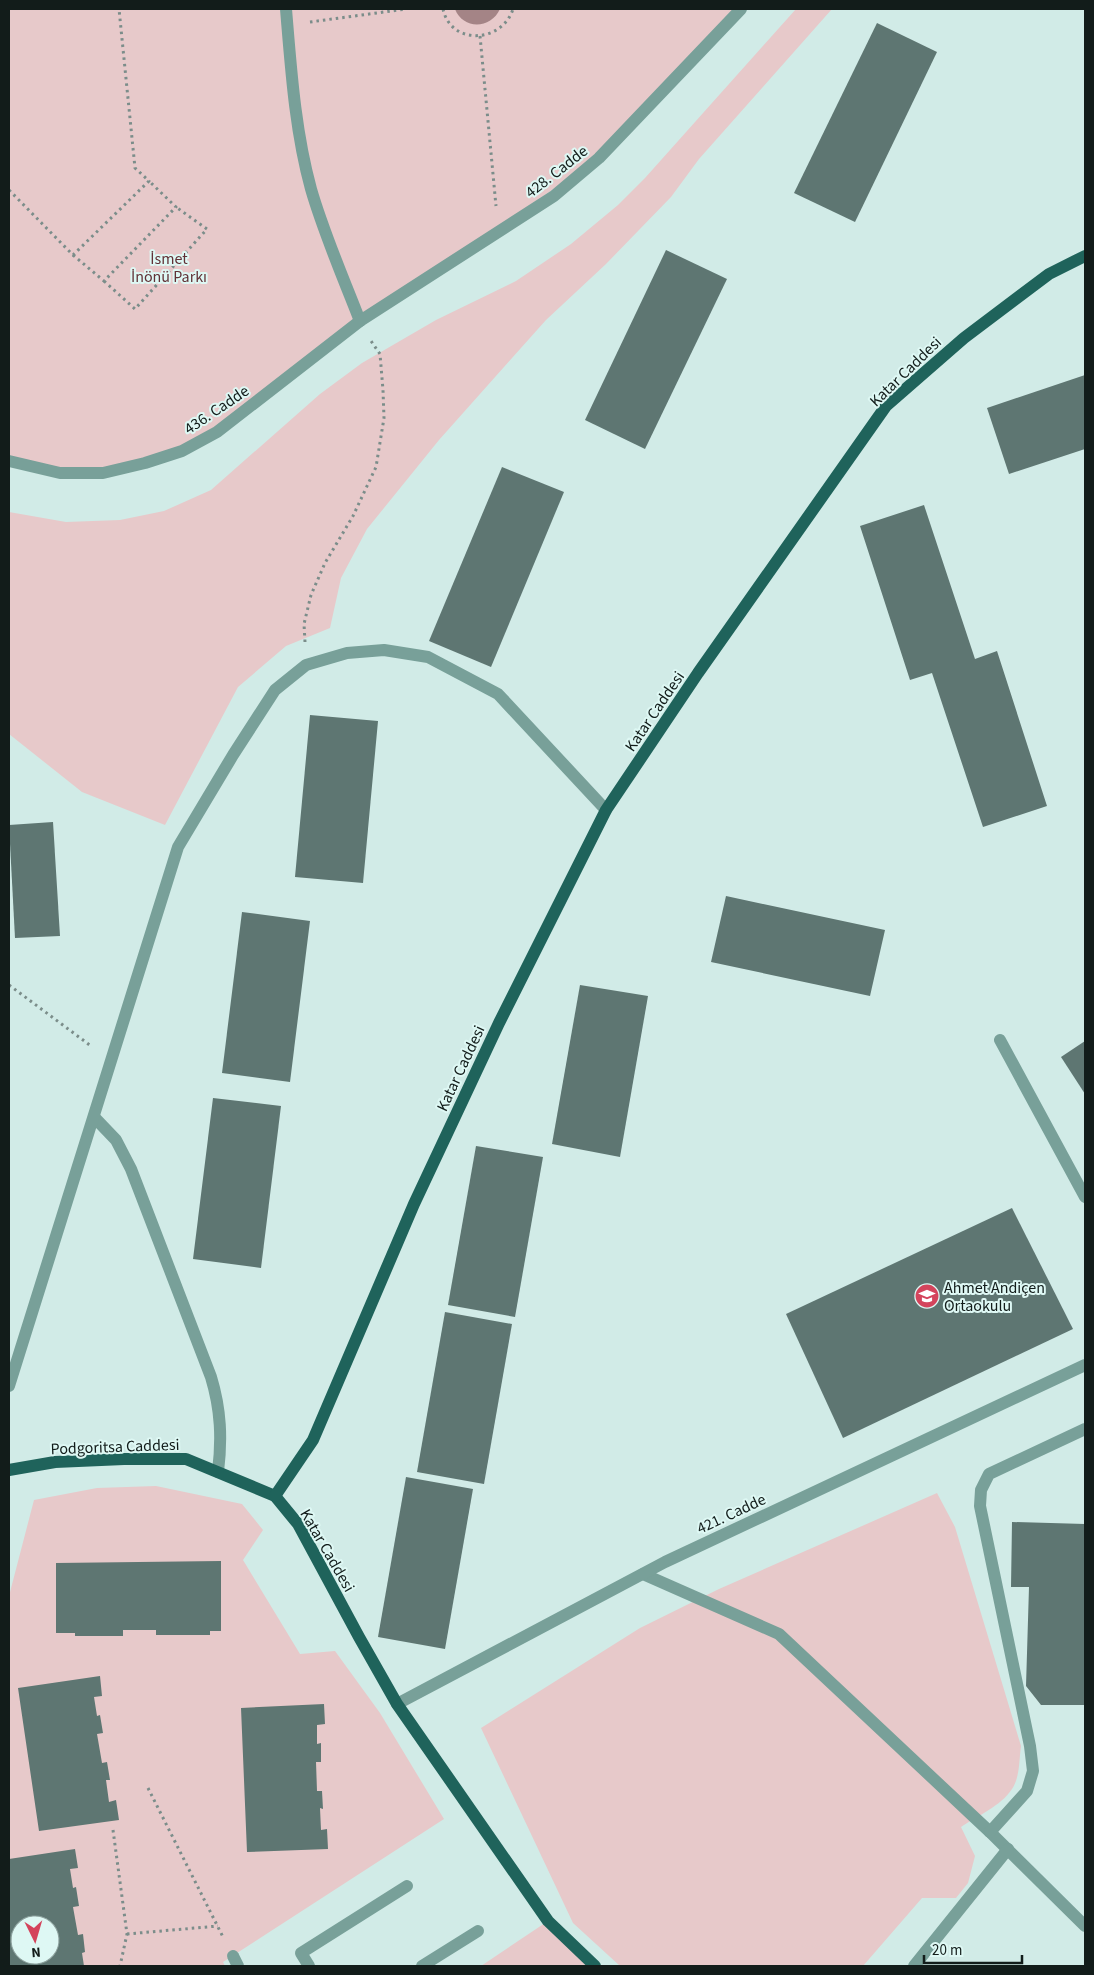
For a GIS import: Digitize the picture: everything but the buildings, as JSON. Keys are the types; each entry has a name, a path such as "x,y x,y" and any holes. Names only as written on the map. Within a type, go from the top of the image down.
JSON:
{"main road":[{"name":"Katar Caddesi","path":"595,1966 548,1922 397,1704 358,1637 298,1524 275,1496 313,1440 414,1204 499,1023 606,810 698,673 886,406 971,332 1049,274 1085,256"},
{"name":"Podgoritsa Caddesi","path":"9,1470 55,1462 186,1459 275,1496"}],"street":[{"path":"286,9 298,122 311,188 329,242 360,321"},
{"name":"428. Cadde","path":"360,321 554,196 599,158 741,9"},
{"name":"436. Cadde","path":"9,461 60,473 103,472 145,463 182,451 217,432 360,321"},
{"path":"9,1386 178,848 233,755 275,690 306,665 347,652 384,650 428,657 498,694 606,810"},
{"path":"1000,1040 1085,1197"},
{"path":"94,1117 116,1140 131,1169 211,1377 218,1400 221,1422 218,1472"},
{"name":"421. Cadde","path":"397,1704 643,1574 1085,1365"},
{"path":"990,1832 1027,1791 1033,1771 1030,1746 980,1506 981,1490 989,1474 1085,1429"},
{"path":"643,1574 779,1634 1008,1849 1085,1926"},
{"path":"914,1966 1008,1849"},
{"path":"309,1966 301,1953 407,1886"},
{"path":"422,1966 478,1931"}],"path":[{"path":"9,190 73,255 135,309 207,229 176,207 135,168 119,9"},
{"path":"288,25 406,9"},
{"path":"443,9 450,23 459,31 471,36 495,32 504,25 511,16 513,9"},
{"path":"480,36 498,232"},
{"path":"73,255 149,181"},
{"path":"104,281 176,207"},
{"path":"306,665 304,624 311,595 325,563 353,516 376,467 384,418 384,390 380,354 360,321"},
{"path":"9,985 112,1062"},
{"path":"148,1788 236,1961"},
{"path":"113,1830 127,1934 120,1966"},
{"path":"127,1934 218,1926"}],"green space":[{"name":"İsmet İnönü Parkı","path":"9,9 741,9 599,158 360,321 182,451 103,473 9,461"},
{"path":"796,9 832,9 699,159 671,197 606,264 546,320 439,440 367,529 341,578 330,628 286,646 238,687 165,825 82,792 9,734 9,512 66,522 120,520 164,511 211,490 320,394 362,363 436,320 516,281 571,244 618,205 645,178"},
{"path":"156,1486 242,1504 263,1530 243,1560 300,1654 335,1651 380,1713 444,1819 223,1962 225,1966 9,1966 9,1596 34,1500 97,1488"},
{"path":"937,1493 955,1527 1021,1746 1018,1774 1012,1789 1002,1801 961,1827 975,1856 968,1883 956,1898 922,1898 863,1966 620,1966 573,1923 481,1728 640,1628 719,1589"},
{"path":"548,1921 595,1966 481,1966"}],"shaded area":[{"path":"455,9 500,9 496,16 484,23 470,24 459,16"}],"place":[{"name":"Ahmet Andiçen Ortaokulu","path":"927,1296"}]}
